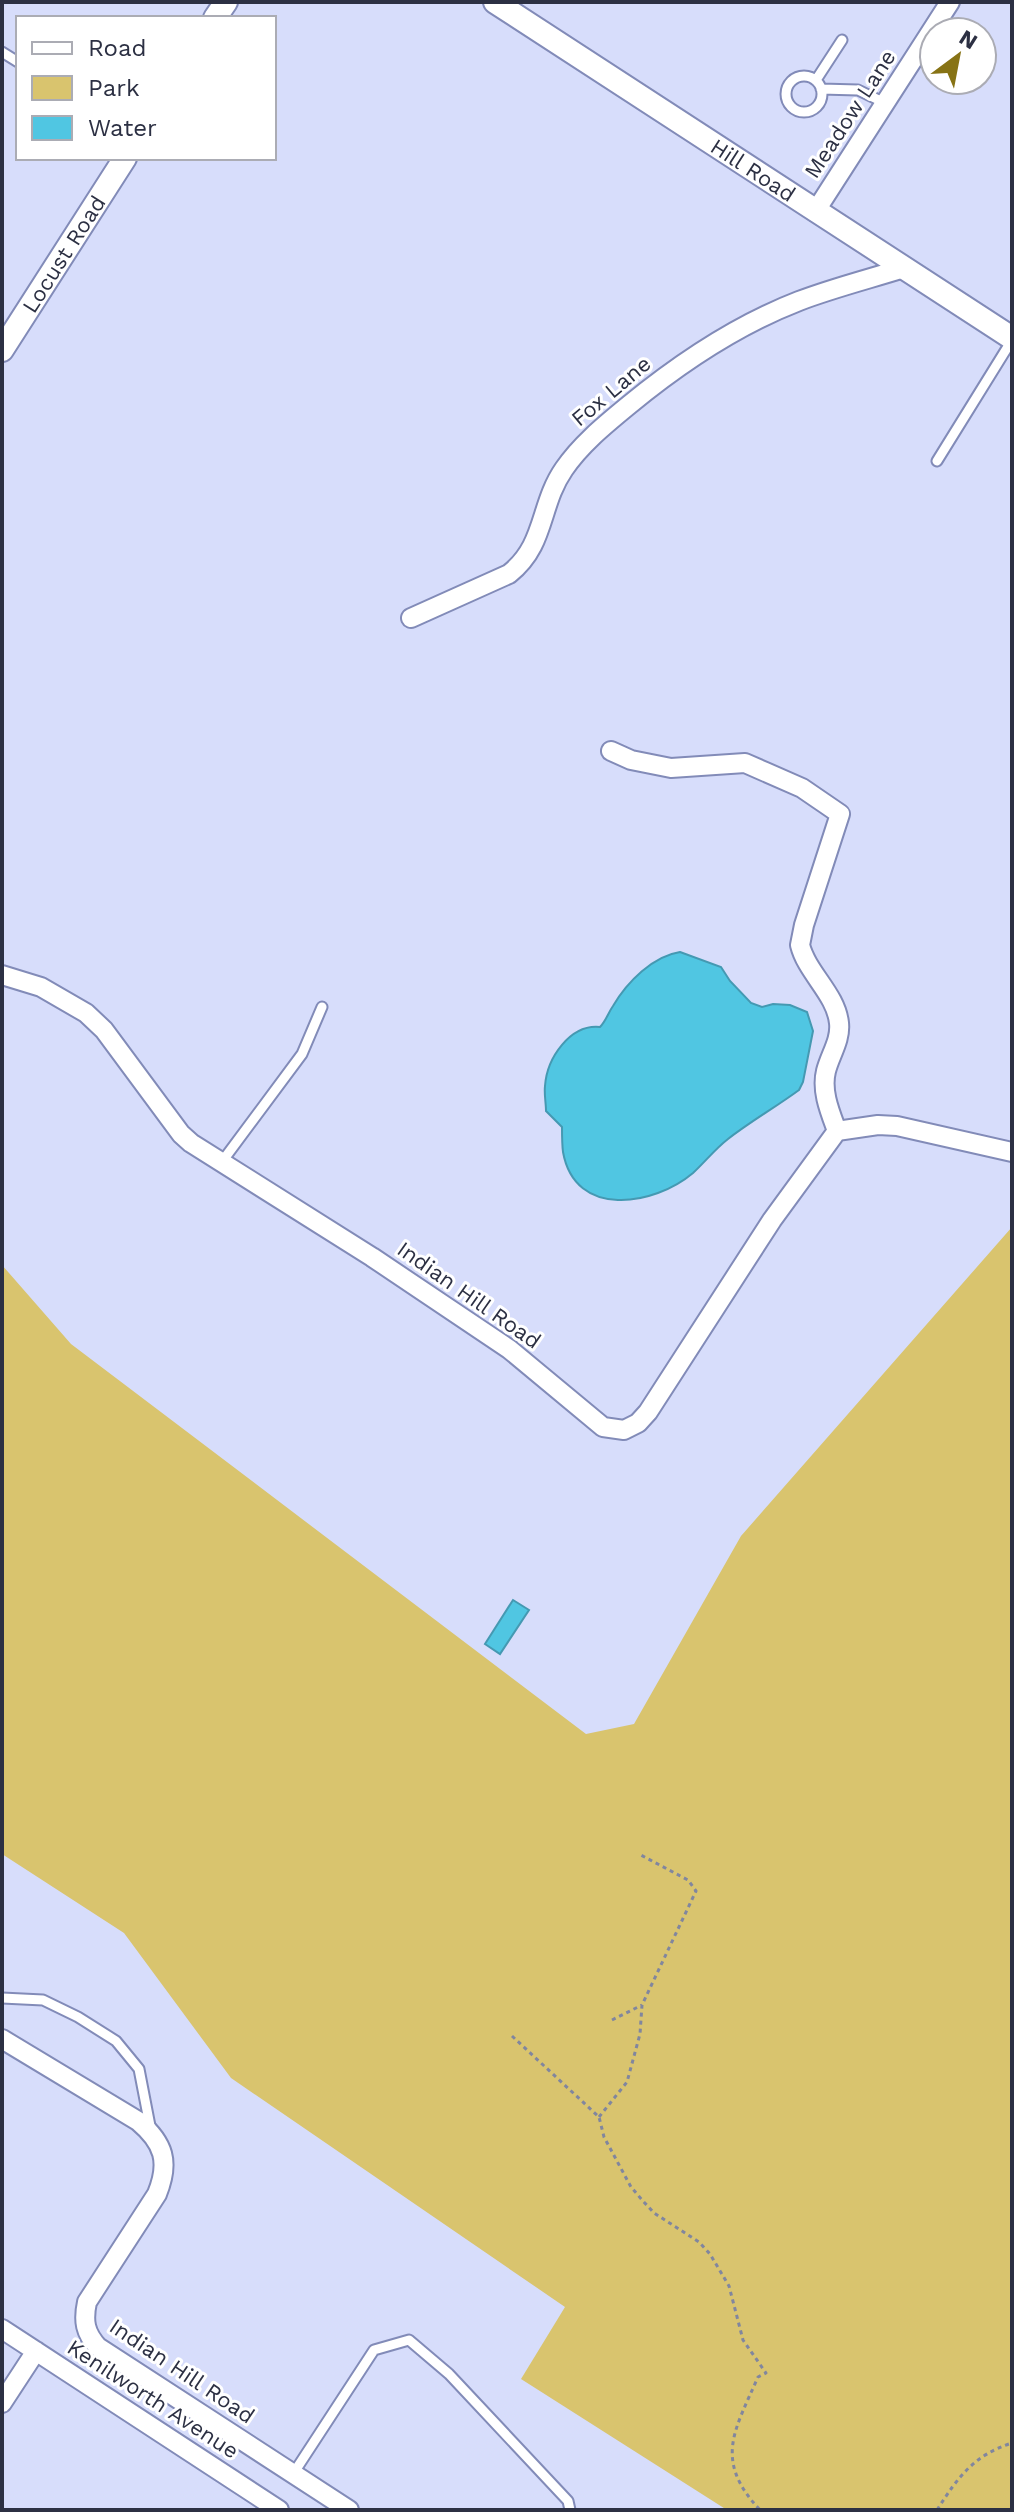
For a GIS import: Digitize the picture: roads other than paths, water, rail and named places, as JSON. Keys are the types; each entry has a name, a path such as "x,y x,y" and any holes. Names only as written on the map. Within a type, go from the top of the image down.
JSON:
{"street":[{"name":"Hill Road","path":"495,2 1012,339"},
{"name":"Meadow Lane","path":"815,212 950,2"},
{"name":"Locust Road","path":"2,350 124,160"},
{"name":"Fox Lane","path":"411,618 509,574 521,564 532,551 551,492 564,469 585,443 674,370 728,335 801,300 904,268"},
{"path":"611,751 631,760 671,768 745,763 802,788 840,814 800,945 836,1011 839,1025 824,1085 837,1131 878,1125 897,1126 1012,1152"},
{"name":"Indian Hill Road","path":"2,975 41,987 86,1013 104,1030 181,1134 509,1349 603,1427 624,1430 638,1423 648,1412 772,1220 837,1131"},
{"path":"2,2039 138,2121 151,2133"},
{"name":"Indian Hill Road","path":"151,2133 156,2137 164,2158 164,2177 157,2194 87,2302 84,2317 87,2336 98,2347 349,2510"},
{"name":"Kenilworth Avenue","path":"2,2329 270,2508"},
{"path":"2,2403 36,2351"}],"lane":[{"path":"842,40 818,84 858,90 885,103"},
{"path":"937,461 1012,339"},
{"path":"221,1163 302,1054 322,1007"},
{"path":"2,1998 43,2000 116,2041 139,2069 151,2133"},
{"path":"293,2474 374,2350 409,2340 449,2374 568,2501 570,2510"}],"water":[{"path":"680,952 721,967 751,1003 762,1007 790,1005 807,1012 813,1031 803,1082 799,1090 728,1139 677,1184 638,1199 599,1197 583,1188 570,1173 563,1152 562,1127 546,1111 545,1086 550,1065 570,1037 579,1031 600,1027 633,979 660,959"},
{"path":"513,1600 529,1610 500,1654 485,1644"}]}
